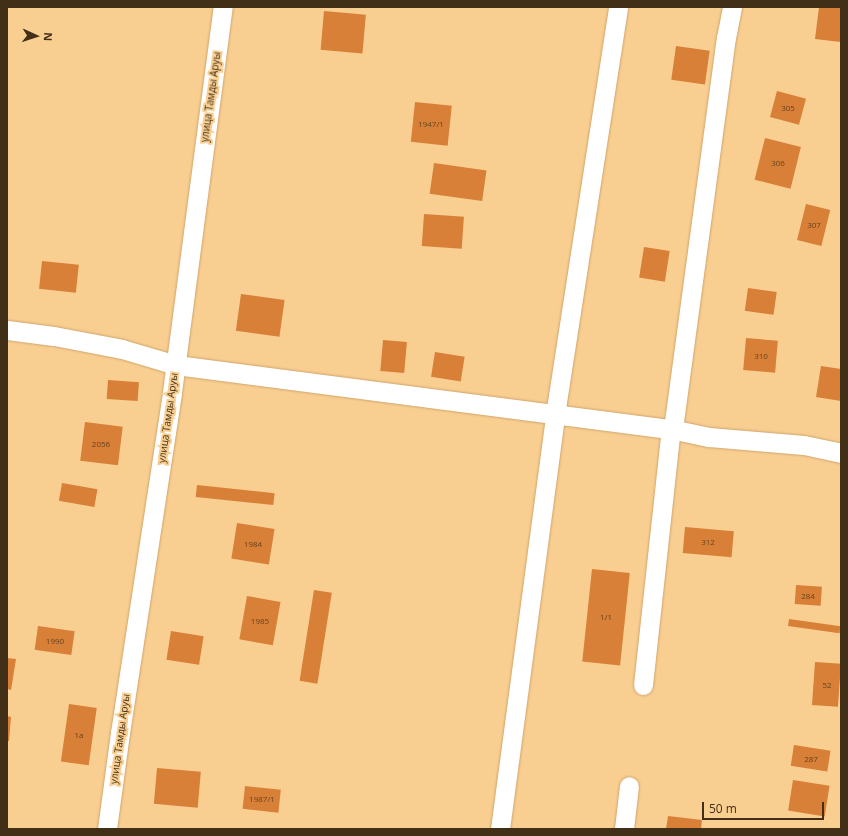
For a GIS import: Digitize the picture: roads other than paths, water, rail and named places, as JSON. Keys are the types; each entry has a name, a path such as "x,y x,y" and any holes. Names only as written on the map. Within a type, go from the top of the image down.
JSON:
{"street":[{"name":"улица Тамды Аруы","path":"107,829 120,733 176,365 223,7"},
{"path":"500,829 555,415 618,7"},
{"path":"643,685 672,429 723,53 732,7"},
{"path":"7,330 54,336 122,349 176,365 672,429 710,437 804,445 841,453"},
{"path":"624,829 628,786"}]}
